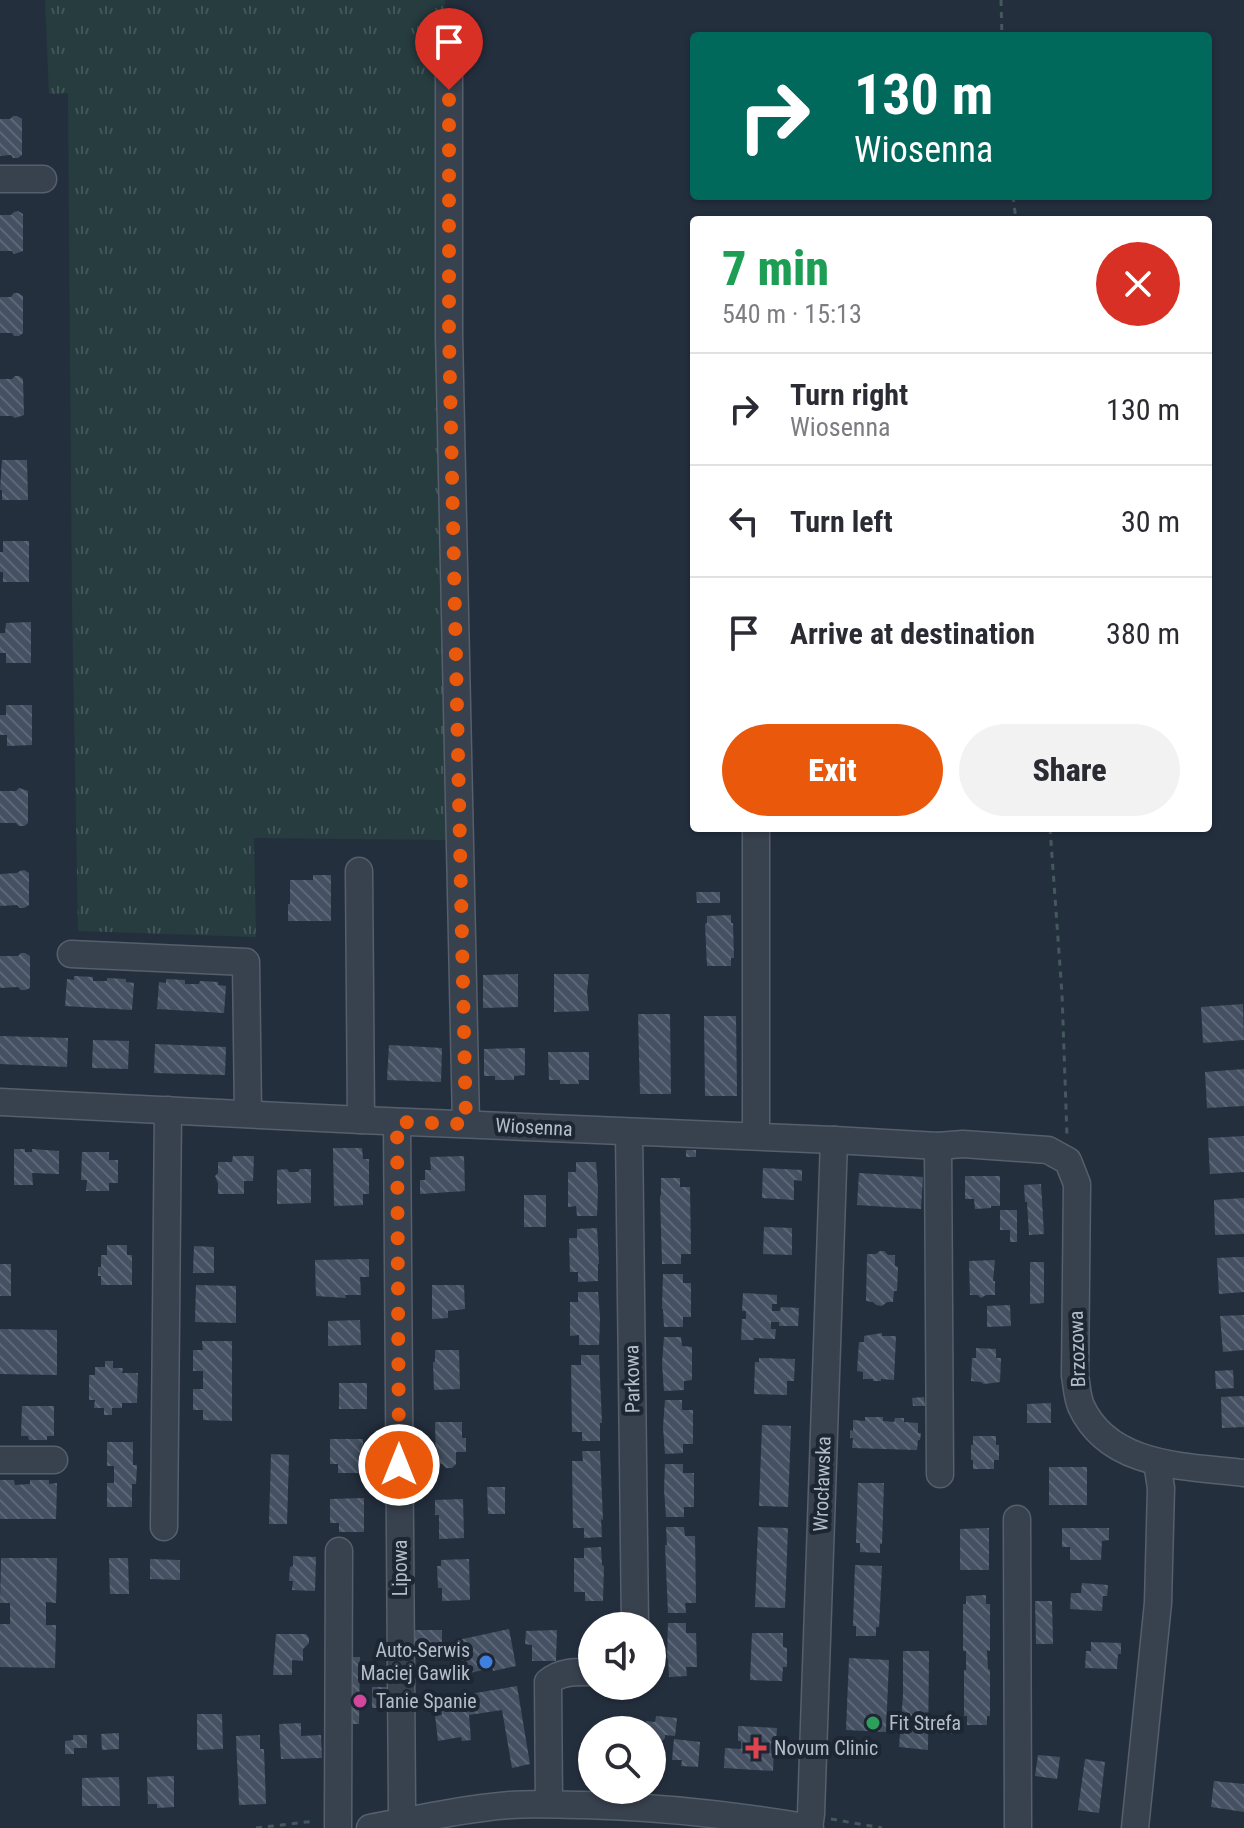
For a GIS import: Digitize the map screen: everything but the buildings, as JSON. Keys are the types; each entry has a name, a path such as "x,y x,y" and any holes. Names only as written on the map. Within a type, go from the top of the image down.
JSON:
{"street":[{"path":"449,59 449,351 466,1124"},
{"path":"0,179 43,179"},
{"path":"756,832 756,1136"},
{"path":"359,871 361,1120"},
{"path":"71,954 246,962 248,1114"},
{"name":"Wiosenna","path":"0,1102 938,1146 963,1144 1048,1150 1068,1161"},
{"path":"164,1527 168,1110"},
{"name":"Lipowa","path":"397,1122 404,1822"},
{"name":"Parkowa","path":"629,1132 635,1612"},
{"name":"Wrocławska","path":"370,1828 481,1808 549,1804 665,1818 719,1814 810,1828 834,1140"},
{"path":"938,1146 940,1474"},
{"name":"Brzozowa","path":"1068,1161 1077,1184 1075,1376 1080,1404 1089,1420 1108,1440 1127,1452 1157,1462 1244,1473"},
{"path":"0,1460 54,1460"},
{"path":"1135,1828 1158,1603 1161,1488 1157,1462"},
{"path":"1017,1519 1018,1828"},
{"path":"338,1828 339,1551"},
{"path":"549,1804 548,1682 556,1675 578,1673"}],"path":[{"path":"1001,0 1002,32"},
{"path":"1050,832 1062,994 1068,1161"}],"green space":[{"path":"45,0 445,0 453,840 254,838 256,937 78,931 68,93 49,94"}],"place":[{"name":"Auto-Serwis Maciej Gawlik","path":"486,1662"},
{"name":"Tanie Spanie","path":"360,1701"},
{"name":"Fit Strefa","path":"873,1723"},
{"name":"Novum Clinic","path":"756,1748"}],"route":[{"path":"399,1465 397,1122 466,1124 449,335 449,90"}]}
